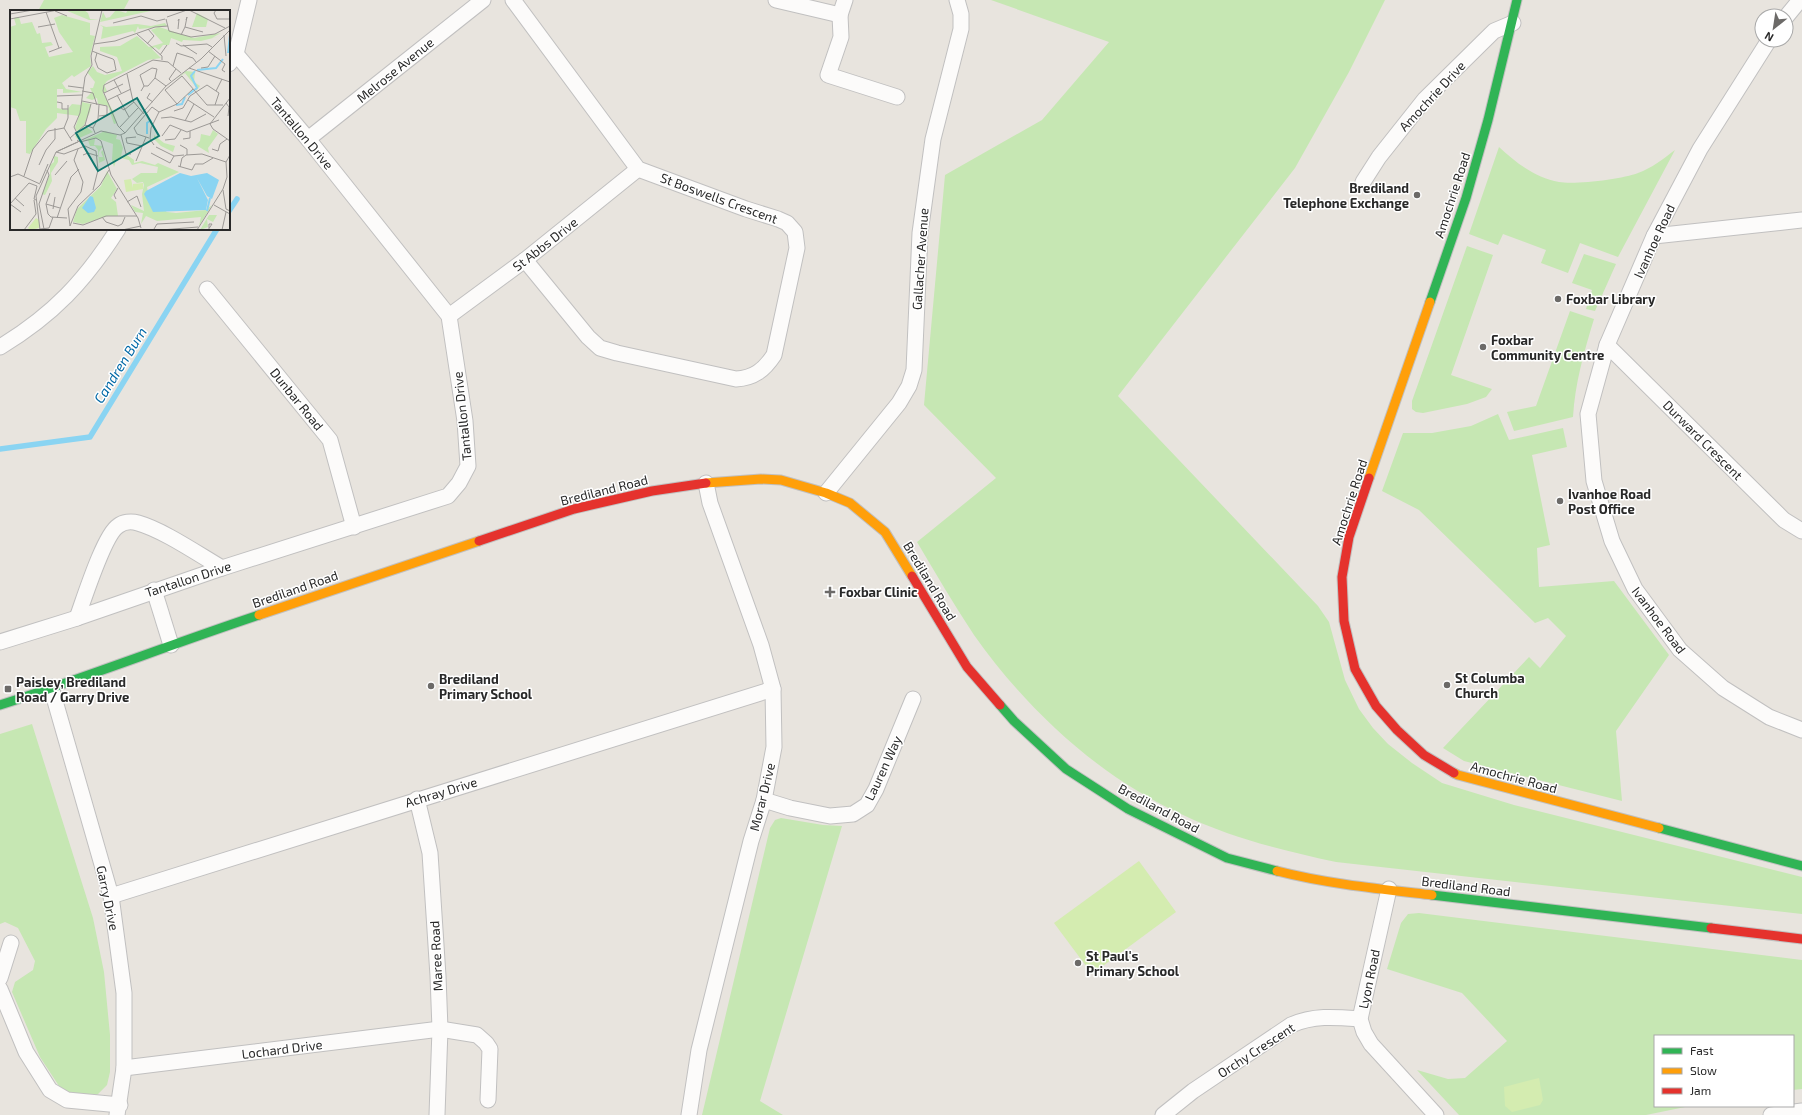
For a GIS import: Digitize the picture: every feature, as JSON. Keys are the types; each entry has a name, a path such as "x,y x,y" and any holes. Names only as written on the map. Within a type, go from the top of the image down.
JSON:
{"street":[{"path":"233,59 249,0"},
{"name":"Melrose Avenue","path":"308,139 483,0"},
{"path":"513,0 638,169"},
{"path":"776,0 840,15"},
{"path":"845,0 840,15 841,37 828,75 896,97"},
{"name":"Gallacher Avenue","path":"826,493 899,402 909,386 914,370 920,233 933,138 960,29 961,14 957,0"},
{"name":"Amochrie Road","path":"1517,0 1513,22 1488,120 1466,198 1349,538 1342,577 1344,621 1355,669 1376,706 1397,730 1424,755 1458,775 1802,866"},
{"path":"1793,8 1800,0"},
{"name":"Amochrie Drive","path":"1363,182 1378,157 1425,99 1494,31 1513,22"},
{"name":"Ivanhoe Road","path":"1764,48 1700,149 1654,236 1607,345 1588,414 1594,481 1612,541 1635,589 1680,650 1722,688 1769,717 1802,730"},
{"name":"Tantallon Drive","path":"0,642 77,618 154,590 448,496 460,483 468,466 465,421 449,316 308,139 233,59"},
{"name":"St Abbs Drive","path":"449,316 525,260 638,169"},
{"name":"St Boswells Crescent","path":"525,260 588,337 600,348 736,379 748,378 758,373 768,365 774,355 797,248 795,232 787,223 778,218 746,209 638,169"},
{"path":"1654,236 1802,220"},
{"path":"0,347 28,330 80,283 117,230"},
{"name":"Dunbar Road","path":"207,289 330,440 354,527"},
{"name":"Durward Crescent","path":"1607,345 1784,520 1802,531"},
{"name":"Brediland Road","path":"0,705 51,687 71,682 171,645 574,509 652,491 706,483 761,479 781,480 826,493 850,503 885,532 967,667 1014,721 1066,770 1128,809 1227,858 1300,877 1802,939"},
{"name":"Morar Drive","path":"689,1115 699,1050 751,841 764,800 774,747 772,689 761,645 710,503 706,483"},
{"path":"77,618 111,534 116,526 125,522 137,523 156,531 222,568"},
{"path":"154,590 171,645"},
{"name":"Garry Drive","path":"51,687 110,896 124,993 124,1068 118,1110"},
{"name":"Achray Drive","path":"110,896 772,689"},
{"name":"Lauren Way","path":"764,800 790,808 830,816 853,814 867,805 876,790 913,699"},
{"name":"Maree Road","path":"417,799 430,853 440,1029 437,1115"},
{"name":"Lyon Road","path":"1389,889 1360,1019 1364,1032 1371,1044 1436,1115"},
{"path":"0,978 10,943"},
{"path":"0,989 26,1052 50,1090 67,1100 118,1110"},
{"name":"Orchy Crescent","path":"1163,1115 1193,1091 1291,1025 1303,1020 1318,1017 1332,1016 1360,1019"},
{"name":"Lochard Drive","path":"124,1068 440,1029 477,1035 486,1043 490,1049 488,1100"},
{"path":"1771,1115 1802,1111"}],"green space":[{"path":"44,0 129,0 124,10 39,10"},
{"path":"991,0 1385,0 1349,72 1295,168 1118,396 1318,606 1329,622 1345,680 1359,709 1373,728 1388,744 1412,763 1442,783 1514,805 1802,877 1802,914 1336,862 1258,843 1183,815 1122,781 1067,739 1041,715 1017,689 974,635 917,542 996,478 924,405 945,175 1042,120 1109,42"},
{"path":"1499,147 1512,159 1534,173 1551,180 1566,183 1599,181 1631,175 1653,166 1675,150 1618,257 1580,243 1568,273 1541,263 1546,250 1503,234 1498,245 1469,234"},
{"path":"1467,246 1493,255 1451,375 1492,389 1486,397 1467,404 1423,413 1416,412 1412,409 1412,401"},
{"path":"1584,254 1616,264 1595,311 1586,309 1592,290 1572,283"},
{"path":"1570,311 1594,319 1583,356 1573,417 1514,431 1507,412 1536,406"},
{"path":"1498,414 1509,440 1563,428 1567,447 1532,455 1550,545 1537,548 1539,587 1614,581 1669,655 1616,731 1622,801 1464,761 1443,748 1529,657 1540,668 1566,636 1548,618 1535,623 1419,510 1382,491 1403,433 1432,433 1471,426"},
{"path":"32,724 93,918 104,972 110,1035 110,1072 107,1085 93,1097 73,1095 59,1086 40,1057 12,992 15,982 33,970 35,961 18,928 5,922 0,924 0,734"},
{"path":"781,818 823,825 842,826 760,1101 783,1115 702,1115 770,828 775,820"},
{"path":"1139,861 1176,912 1092,974 1054,923"},
{"path":"1419,913 1802,960 1802,1089 1794,1090 1794,1035 1654,1035 1654,1107 1685,1107 1646,1115 1459,1115 1417,1070 1448,1079 1465,1078 1507,1041 1462,993 1387,969 1401,923 1408,914"},
{"path":"1539,1078 1543,1100 1540,1105 1512,1112 1505,1106 1504,1087"}],"waterway":[{"name":"Candren Burn","path":"230,210 237,199"},
{"name":"Candren Burn","path":"0,449 90,437 216,230"}],"traffic: fast":[{"path":"1430,302 1466,198 1488,120 1517,0"},
{"path":"0,705 259,615"},
{"path":"1000,705 1014,721 1066,769 1128,809 1227,858 1277,871"},
{"path":"1659,828 1802,866"},
{"path":"1432,895 1711,928"}],"traffic: slow":[{"path":"1369,478 1430,302"},
{"path":"706,483 761,479 781,480 826,493 850,503 885,532 912,576"},
{"path":"259,615 479,541"},
{"path":"1454,773 1659,828"},
{"path":"1277,871 1335,883 1432,895"}],"traffic: jam":[{"path":"1369,478 1349,537 1342,577 1344,621 1355,669 1376,706 1397,730 1424,755 1454,773"},
{"path":"479,541 574,509 652,491 706,483"},
{"path":"912,576 967,667 1000,705"},
{"path":"1711,928 1802,939"}],"place":[{"name":"Brediland Telephone Exchange","path":"1417,195"},
{"name":"Foxbar Library","path":"1558,299"},
{"name":"Foxbar Community Centre","path":"1483,347"},
{"name":"Ivanhoe Road Post Office","path":"1560,501"},
{"name":"Foxbar Clinic","path":"830,592"},
{"name":"St Columba Church","path":"1447,685"},
{"name":"Brediland Primary School","path":"431,686"},
{"name":"Paisley, Brediland Road / Garry Drive","path":"8,689"},
{"name":"St Paul's Primary School","path":"1078,963"}]}
